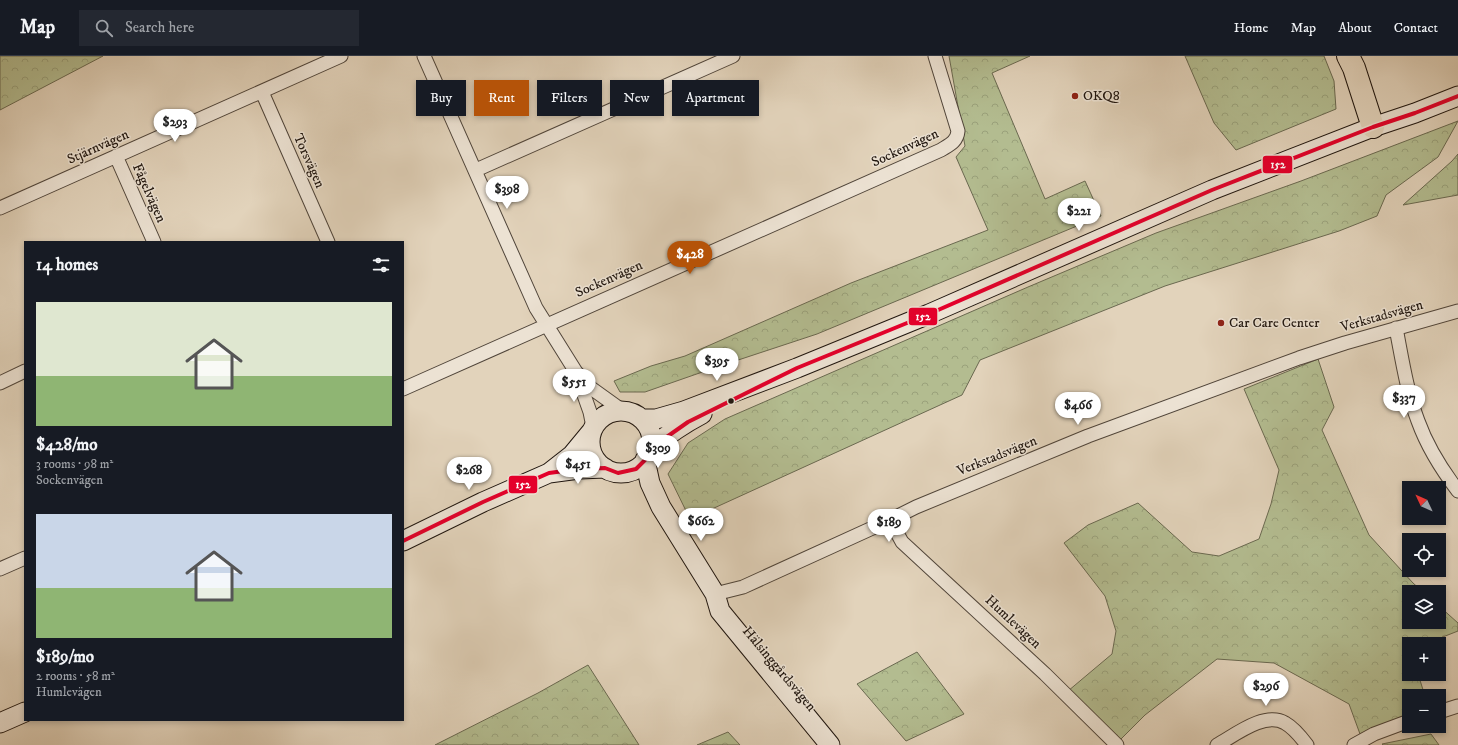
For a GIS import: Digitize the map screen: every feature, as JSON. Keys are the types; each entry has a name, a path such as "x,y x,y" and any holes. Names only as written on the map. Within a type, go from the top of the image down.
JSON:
{"highway":[{"path":"1348,56 1354,68 1373,126"}],"street":[{"name":"Stjärnvägen","path":"0,208 341,56"},
{"path":"424,56 476,170 536,308 576,372 591,388 624,411 636,415 646,423 650,433 648,454"},
{"path":"476,170 733,56"},
{"name":"Sockenvägen","path":"404,389 941,150 951,144 957,136 958,131 934,56"},
{"name":"Torsvägen","path":"262,92 328,241"},
{"path":"642,419 656,419 684,411 797,368 929,314 1212,190 1373,126 1416,113 1458,96"},
{"name":"Fågelvägen","path":"116,156 154,241"},
{"name":"Verkstadsvägen","path":"715,594 743,587 916,507 1088,436 1300,358 1345,343 1458,311"},
{"path":"1396,328 1402,361 1418,422 1426,441 1458,491"},
{"path":"549,473 579,469 630,471 636,469 648,454 671,433 688,422 797,368"},
{"path":"0,383 24,371"},
{"path":"576,372 590,412 592,430 590,443 592,454 595,460 611,470"},
{"path":"404,541 483,502 549,473 572,456 598,420 611,412 624,411"},
{"name":"Hälsinggårdsvägen","path":"648,454 650,483 661,507 715,594 720,611 830,745"},
{"name":"Hälsinggårdsvägen","path":"611,470 627,478 661,507"},
{"name":"Humlevägen","path":"890,520 902,542 1040,669 1117,745"},
{"path":"0,569 24,558"},
{"name":"Hälsinggårdsvägen","path":"715,594 729,606 738,619 843,745"},
{"path":"1446,710 1458,706"},
{"path":"0,723 24,712"},
{"path":"1217,745 1257,723 1270,719 1278,719 1286,723 1307,745"},
{"path":"1354,745 1374,734 1402,724"}],"green space":[{"path":"0,56 103,56 0,110"},
{"path":"949,56 1030,56 992,73 1045,199 1085,181 1101,216 817,334 645,392 620,392 614,381 651,366 685,356 851,283 988,230 956,157 965,146"},
{"path":"1185,56 1324,56 1334,81 1336,109 1236,150 1214,123"},
{"path":"1458,121 1438,157 1386,195 1377,216 1339,231 1165,286 980,360 962,395 690,519 668,474 688,443 725,419 1156,233 1301,181"},
{"path":"1458,154 1458,195 1403,205 1452,161"},
{"path":"1318,359 1334,407 1322,430 1369,535 1402,571 1402,577 1408,577 1415,585 1402,585 1402,629 1446,629 1446,612 1458,623 1458,631 1443,637 1402,637 1402,681 1420,681 1423,689 1402,689 1402,717 1360,734 1349,704 1274,663 1217,659 1145,715 1120,740 1068,691 1112,654 1116,631 1105,596 1064,543 1088,525 1138,503 1192,552 1219,556 1259,539 1271,504 1279,470 1244,389"},
{"path":"917,652 964,714 906,741 857,684"},
{"path":"588,665 639,745 435,745 538,693"},
{"path":"728,732 740,745 697,745"},
{"path":"1431,734 1439,745 1382,744"}],"transit line":[{"name":"152","path":"404,541 483,502 549,473 579,469 605,468 618,473 636,469 645,460 651,448 688,422 797,368 929,314 1212,190 1373,127 1415,113 1458,96"}],"place":[{"name":"OKQ8","path":"1075,96"},
{"name":"Car Care Center","path":"1221,323"}]}
